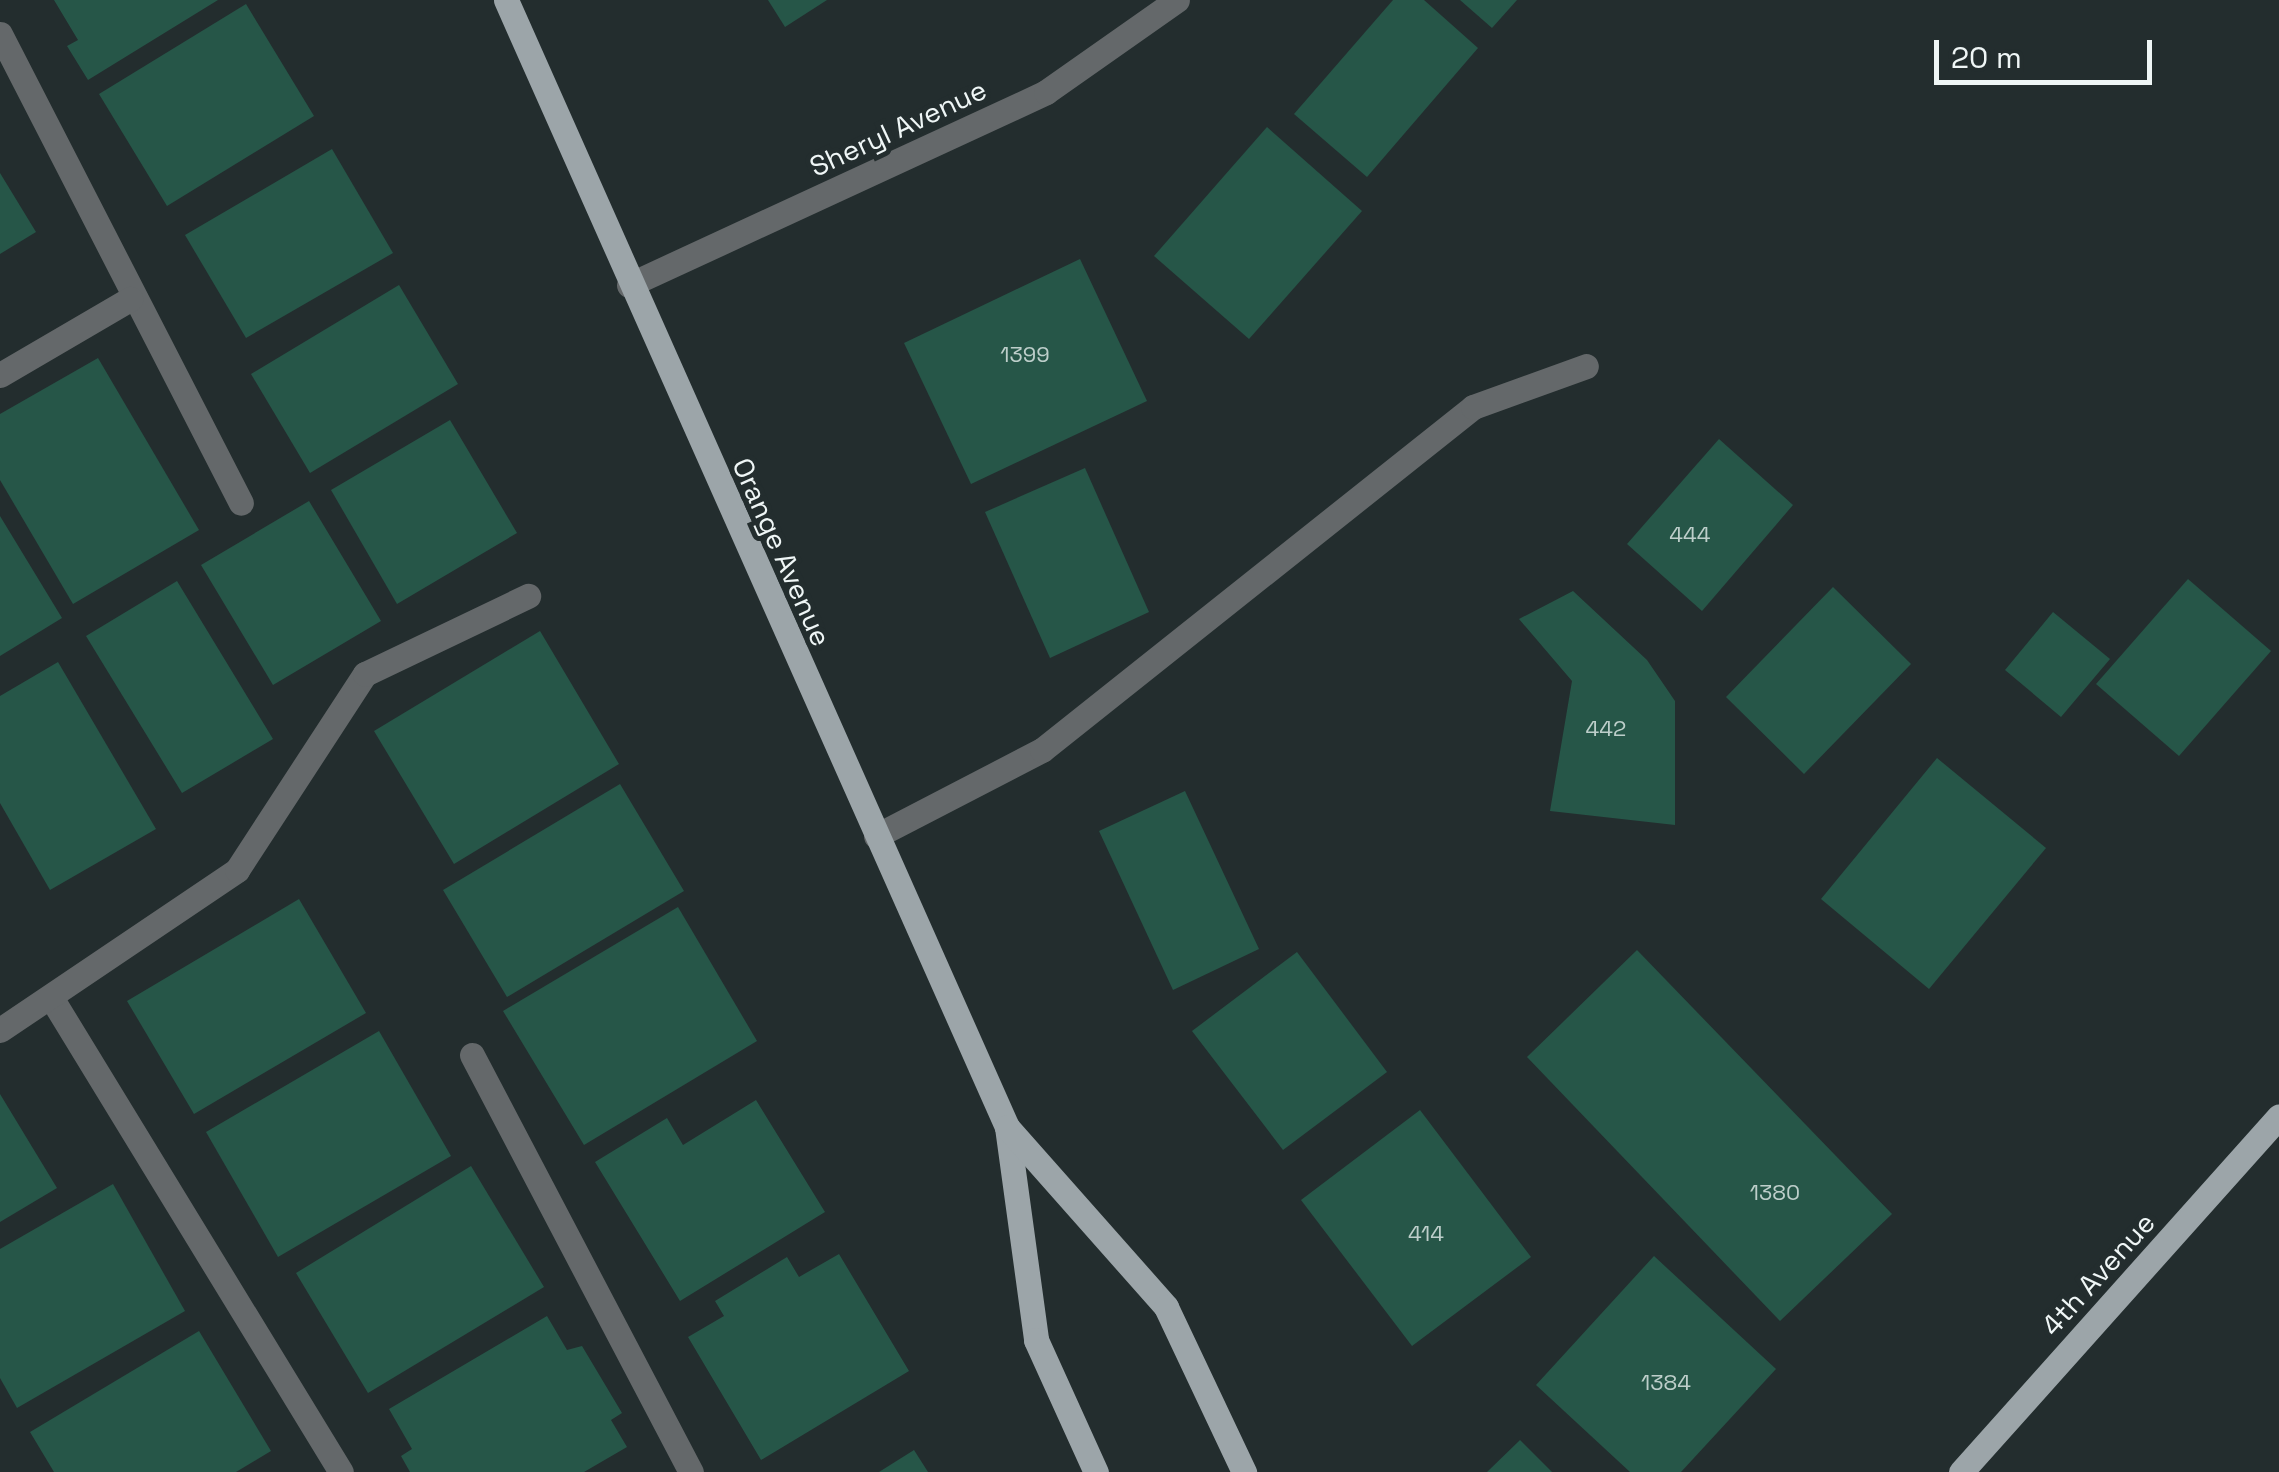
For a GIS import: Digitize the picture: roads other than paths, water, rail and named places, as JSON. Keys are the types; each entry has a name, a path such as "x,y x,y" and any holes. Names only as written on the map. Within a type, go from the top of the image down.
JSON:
{"main road":[{"name":"Orange Avenue","path":"506,0 629,285 1007,1126 1036,1340 1096,1472"},
{"name":"4th Avenue","path":"1967,1470 2279,1116"},
{"name":"Orange Avenue","path":"1007,1126 1166,1307 1244,1472"}],"street":[{"name":"Sheryl Avenue","path":"629,285 1046,92 1178,0"},
{"path":"0,34 130,299 242,503"},
{"path":"0,376 130,299"},
{"path":"876,836 1042,750 1473,407 1586,366"},
{"path":"0,1030 52,1000 237,870 365,674 528,596"},
{"path":"52,1000 341,1472"},
{"path":"472,1055 692,1472"}]}
